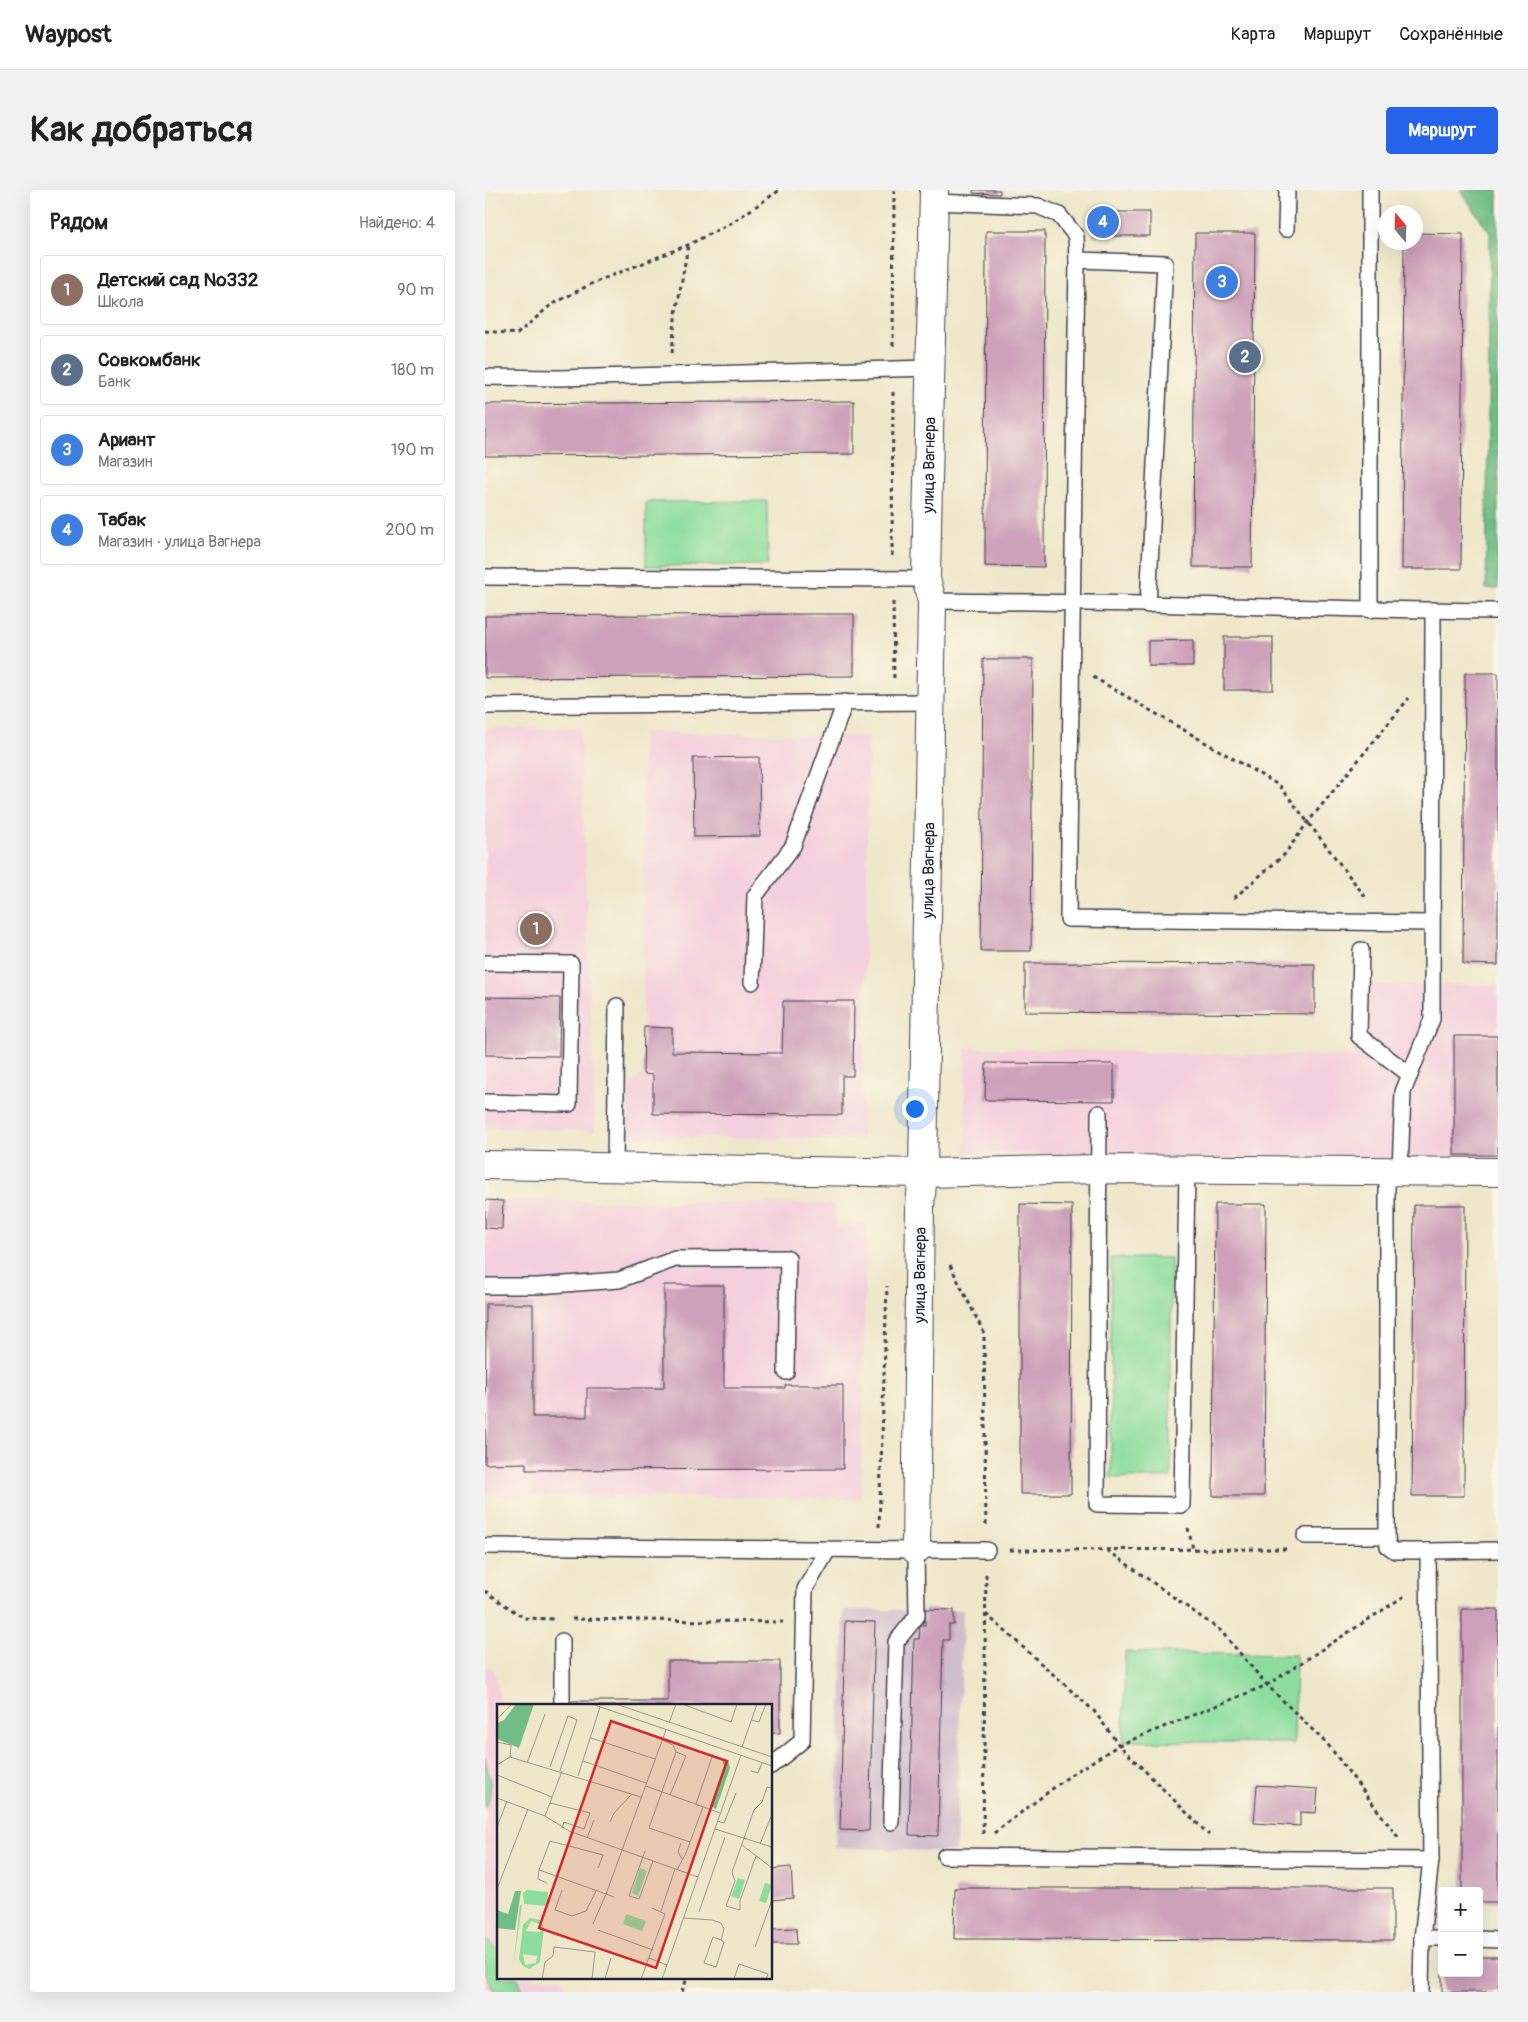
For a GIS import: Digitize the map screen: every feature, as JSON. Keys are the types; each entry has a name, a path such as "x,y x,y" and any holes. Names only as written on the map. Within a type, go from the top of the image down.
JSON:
{"street":[{"name":"улица Вагнера","path":"916,1550 920,1206 923,1173 930,702 929,590 934,196"},
{"path":"485,1165 923,1173 1099,1169 1498,1172"}],"lane":[{"path":"1286,229 1287,190"},
{"path":"1370,190 1370,610"},
{"path":"934,196 1038,206 1059,215 1076,236 1069,919 1431,923"},
{"path":"1077,260 1165,263 1148,605"},
{"path":"485,377 559,378 931,368"},
{"path":"485,577 892,579 929,590 1148,605 1498,611"},
{"path":"1433,611 1432,1019 1403,1092 1393,1170 1387,1536 1388,1546 1395,1551 1498,1550"},
{"path":"752,982 755,896 793,846 845,702"},
{"path":"485,706 930,702"},
{"path":"1361,950 1359,1036 1410,1075"},
{"path":"485,963 571,964 569,1104 485,1102"},
{"path":"615,1168 617,1006"},
{"path":"1099,1113 1097,1504 1182,1506 1187,1169"},
{"path":"485,1286 538,1286 619,1280 675,1259 788,1258 786,1372"},
{"path":"1305,1536 1387,1536"},
{"path":"485,1546 987,1550"},
{"path":"773,1764 801,1741 805,1589 828,1550"},
{"path":"891,1822 896,1642 917,1616 916,1550"},
{"path":"1421,1992 1422,1938 1431,1860 1428,1551"},
{"path":"561,1704 562,1641"},
{"path":"945,1856 1431,1860"},
{"path":"1422,1938 1438,1938"},
{"path":"1483,1939 1498,1940"}],"path":[{"path":"485,331 517,334 551,305 593,283 688,245 731,223 780,190"},
{"path":"893,190 892,579 894,682 900,702"},
{"path":"671,375 675,319 688,245"},
{"path":"1071,664 1280,786 1385,922"},
{"path":"1207,921 1284,855 1308,822 1433,668"},
{"path":"878,1550 887,1282"},
{"path":"987,1550 1303,1549 1305,1536"},
{"path":"1107,1550 1221,1631 1267,1685 1329,1746 1415,1860"},
{"path":"991,1835 1072,1774 1119,1745 1267,1685 1429,1580"},
{"path":"485,1590 524,1618 805,1622"},
{"path":"986,1613 1093,1711 1119,1745 1233,1858"}],"shaded area":[{"path":"580,728 595,1131 485,1128 485,729"},
{"path":"643,732 869,736 862,1139 628,1137 629,1087 643,1074"},
{"path":"1356,985 1498,985 1498,1163 965,1153 965,1048 1355,1057"},
{"path":"485,1200 834,1204 836,1228 866,1223 861,1499 485,1495"},
{"path":"844,1610 963,1610 956,1852 835,1847"},
{"path":"485,1669 494,1669 502,1704 497,1704 497,1980 562,1980 565,1992 485,1992"}],"green space":[{"path":"1460,190 1498,190 1498,589 1486,589 1490,233"},
{"path":"767,501 768,565 646,566 646,502"},
{"path":"1111,1258 1171,1258 1171,1478 1111,1478"},
{"path":"1125,1652 1296,1655 1294,1743 1123,1741"},
{"path":"485,1758 490,1795 485,1807"},
{"path":"485,1940 497,1949 497,1980 519,1980 523,1992 496,1992 485,1973"}],"building":[{"path":"973,190 1000,190 1000,194 973,193"},
{"path":"1093,212 1150,212 1150,236 1093,236"},
{"path":"986,231 1045,231 1044,567 985,566"},
{"path":"1195,233 1255,233 1252,567 1193,567"},
{"path":"1423,233 1463,234 1461,569 1402,569 1404,250 1423,250"},
{"path":"854,401 854,454 485,456 485,404"},
{"path":"854,614 854,676 485,678 485,616"},
{"path":"1224,637 1273,637 1273,690 1224,690"},
{"path":"1193,640 1193,666 1148,666 1148,641"},
{"path":"983,659 1033,659 1031,951 981,951"},
{"path":"1465,673 1498,673 1498,965 1463,964"},
{"path":"759,757 760,836 694,837 693,758"},
{"path":"1025,963 1315,964 1315,1014 1025,1012"},
{"path":"485,997 560,998 559,1056 485,1055"},
{"path":"783,1001 854,1001 853,1076 842,1076 842,1115 653,1114 653,1075 643,1074 644,1027 672,1028 672,1052 782,1053"},
{"path":"1454,1036 1498,1036 1498,1155 1454,1155"},
{"path":"986,1063 1114,1064 1114,1101 985,1100"},
{"path":"485,1200 503,1201 502,1229 485,1228"},
{"path":"1020,1204 1072,1205 1071,1494 1020,1494"},
{"path":"1215,1204 1266,1204 1264,1496 1213,1496"},
{"path":"1414,1205 1465,1205 1464,1496 1412,1496"},
{"path":"664,1285 724,1285 724,1388 785,1388 785,1385 843,1385 843,1469 526,1470 526,1463 485,1464 486,1304 533,1304 533,1417 587,1417 587,1388 664,1388"},
{"path":"925,1609 954,1610 954,1625 949,1625 949,1640 943,1640 938,1836 909,1835 914,1639 919,1639 920,1625 925,1625"},
{"path":"1462,1609 1498,1609 1498,1902 1483,1902 1483,1887 1462,1887"},
{"path":"845,1621 875,1622 869,1831 840,1830"},
{"path":"668,1661 780,1661 780,1733 773,1733 773,1704 572,1704 572,1701 668,1701"},
{"path":"1257,1785 1318,1789 1316,1813 1300,1812 1300,1826 1254,1823"},
{"path":"791,1867 793,1898 773,1900 773,1869"},
{"path":"955,1888 1393,1888 1393,1940 954,1939"},
{"path":"796,1928 797,1944 773,1944 773,1929"},
{"path":"1483,1957 1498,1957 1498,1992 1442,1992 1442,1977 1483,1977"}],"place":[{"name":"Табак","path":"1103,222"},
{"name":"Ариант","path":"1222,282"},
{"name":"Совкомбанк","path":"1245,357"},
{"name":"Детский cад №332","path":"536,929"}]}
